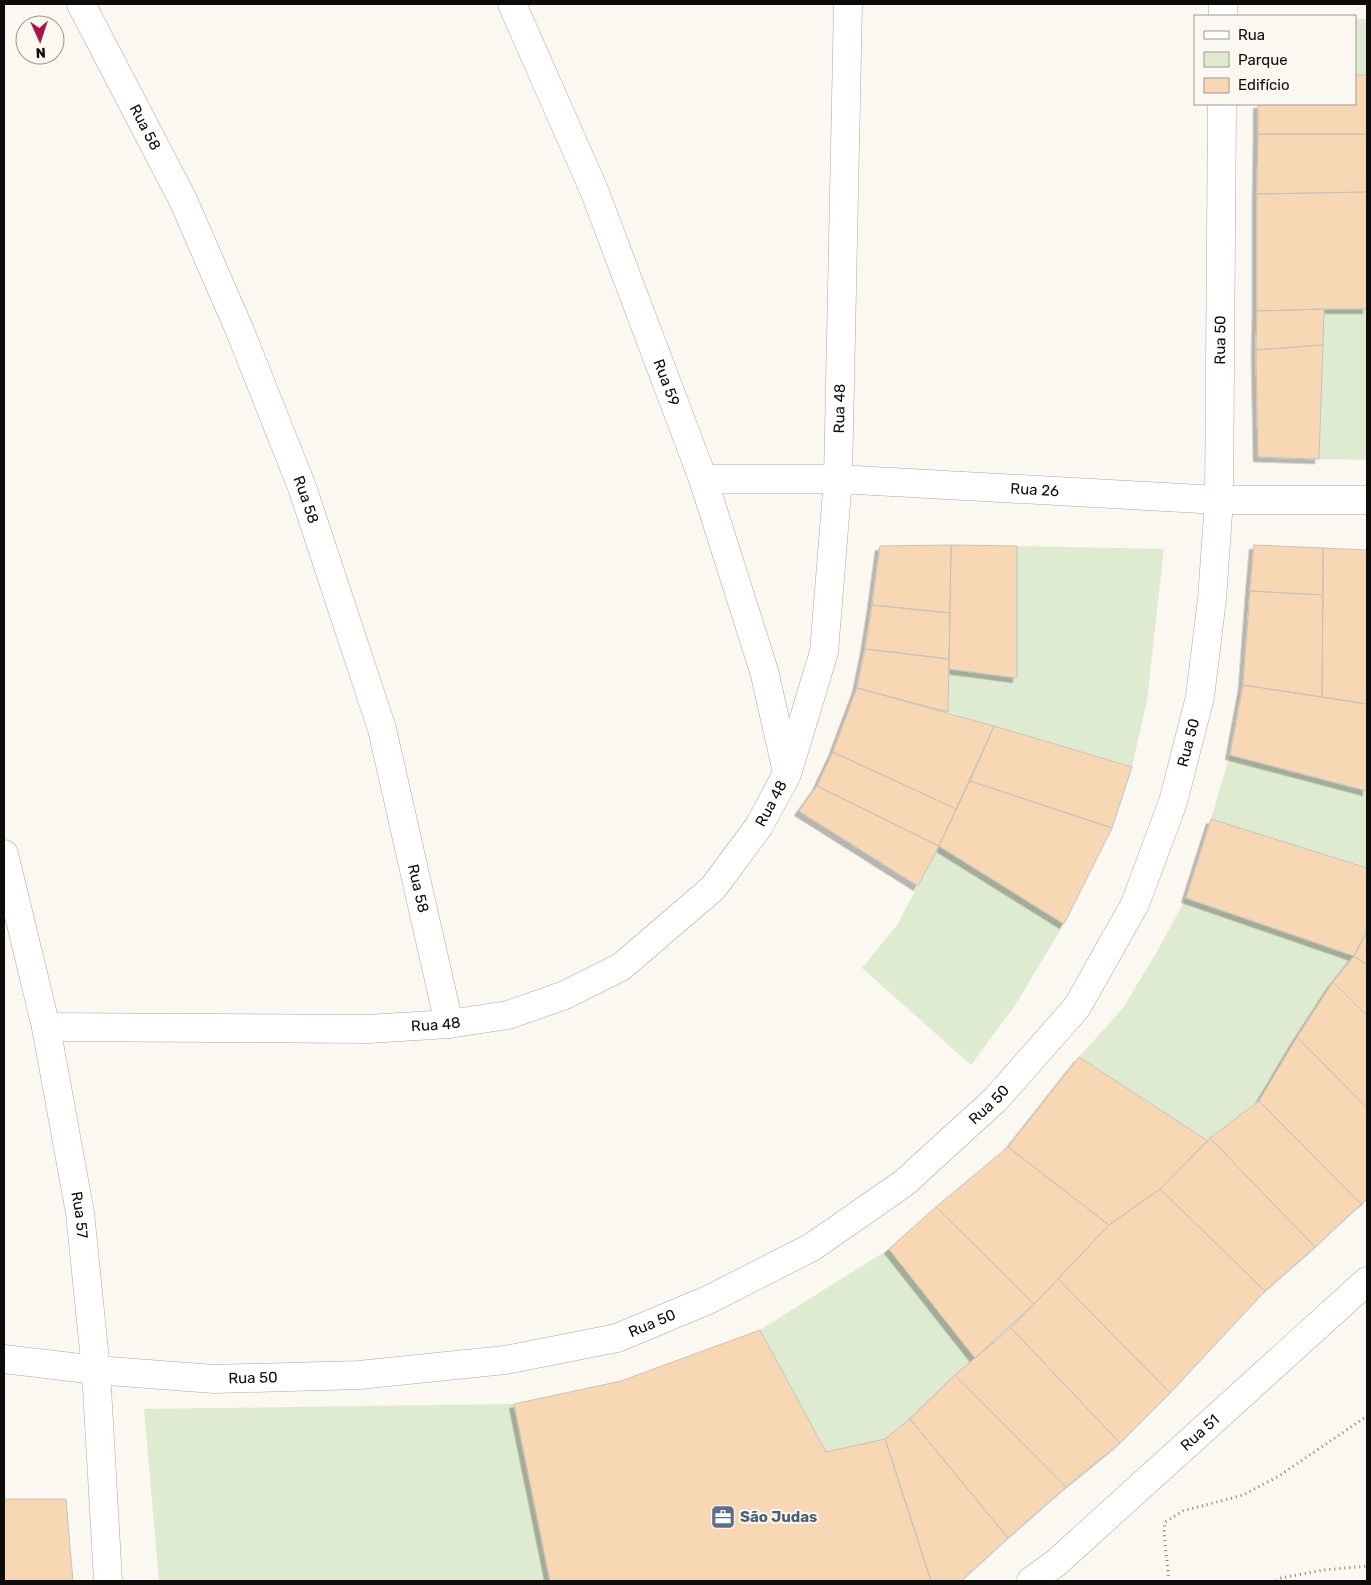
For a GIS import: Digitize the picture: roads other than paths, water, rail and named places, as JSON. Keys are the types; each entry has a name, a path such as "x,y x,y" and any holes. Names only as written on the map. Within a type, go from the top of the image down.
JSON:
{"street":[{"name":"Rua 58","path":"81,4 183,200 240,330 302,488 382,729 449,1024"},
{"name":"Rua 59","path":"512,4 594,190 702,479 764,671 787,774"},
{"name":"Rua 48","path":"46,1027 368,1029 449,1024 508,1015 565,996 620,967 712,888 759,826 787,774 824,652 838,479 848,4"},
{"name":"Rua 50","path":"4,1359 96,1370 214,1379 359,1375 505,1360 617,1338 708,1300 812,1247 904,1183 996,1099 1077,1007 1135,904 1173,802 1200,697 1212,599 1219,500 1222,105"},
{"name":"Rua 26","path":"702,479 838,479 1219,500 1367,500"},
{"name":"Rua 57","path":"4,854 46,1027 80,1213 96,1370 108,1581"},
{"name":"Rua 51","path":"1031,1581 1056,1563 1367,1281"}],"place":[{"name":"São Judas","path":"723,1517"}]}
